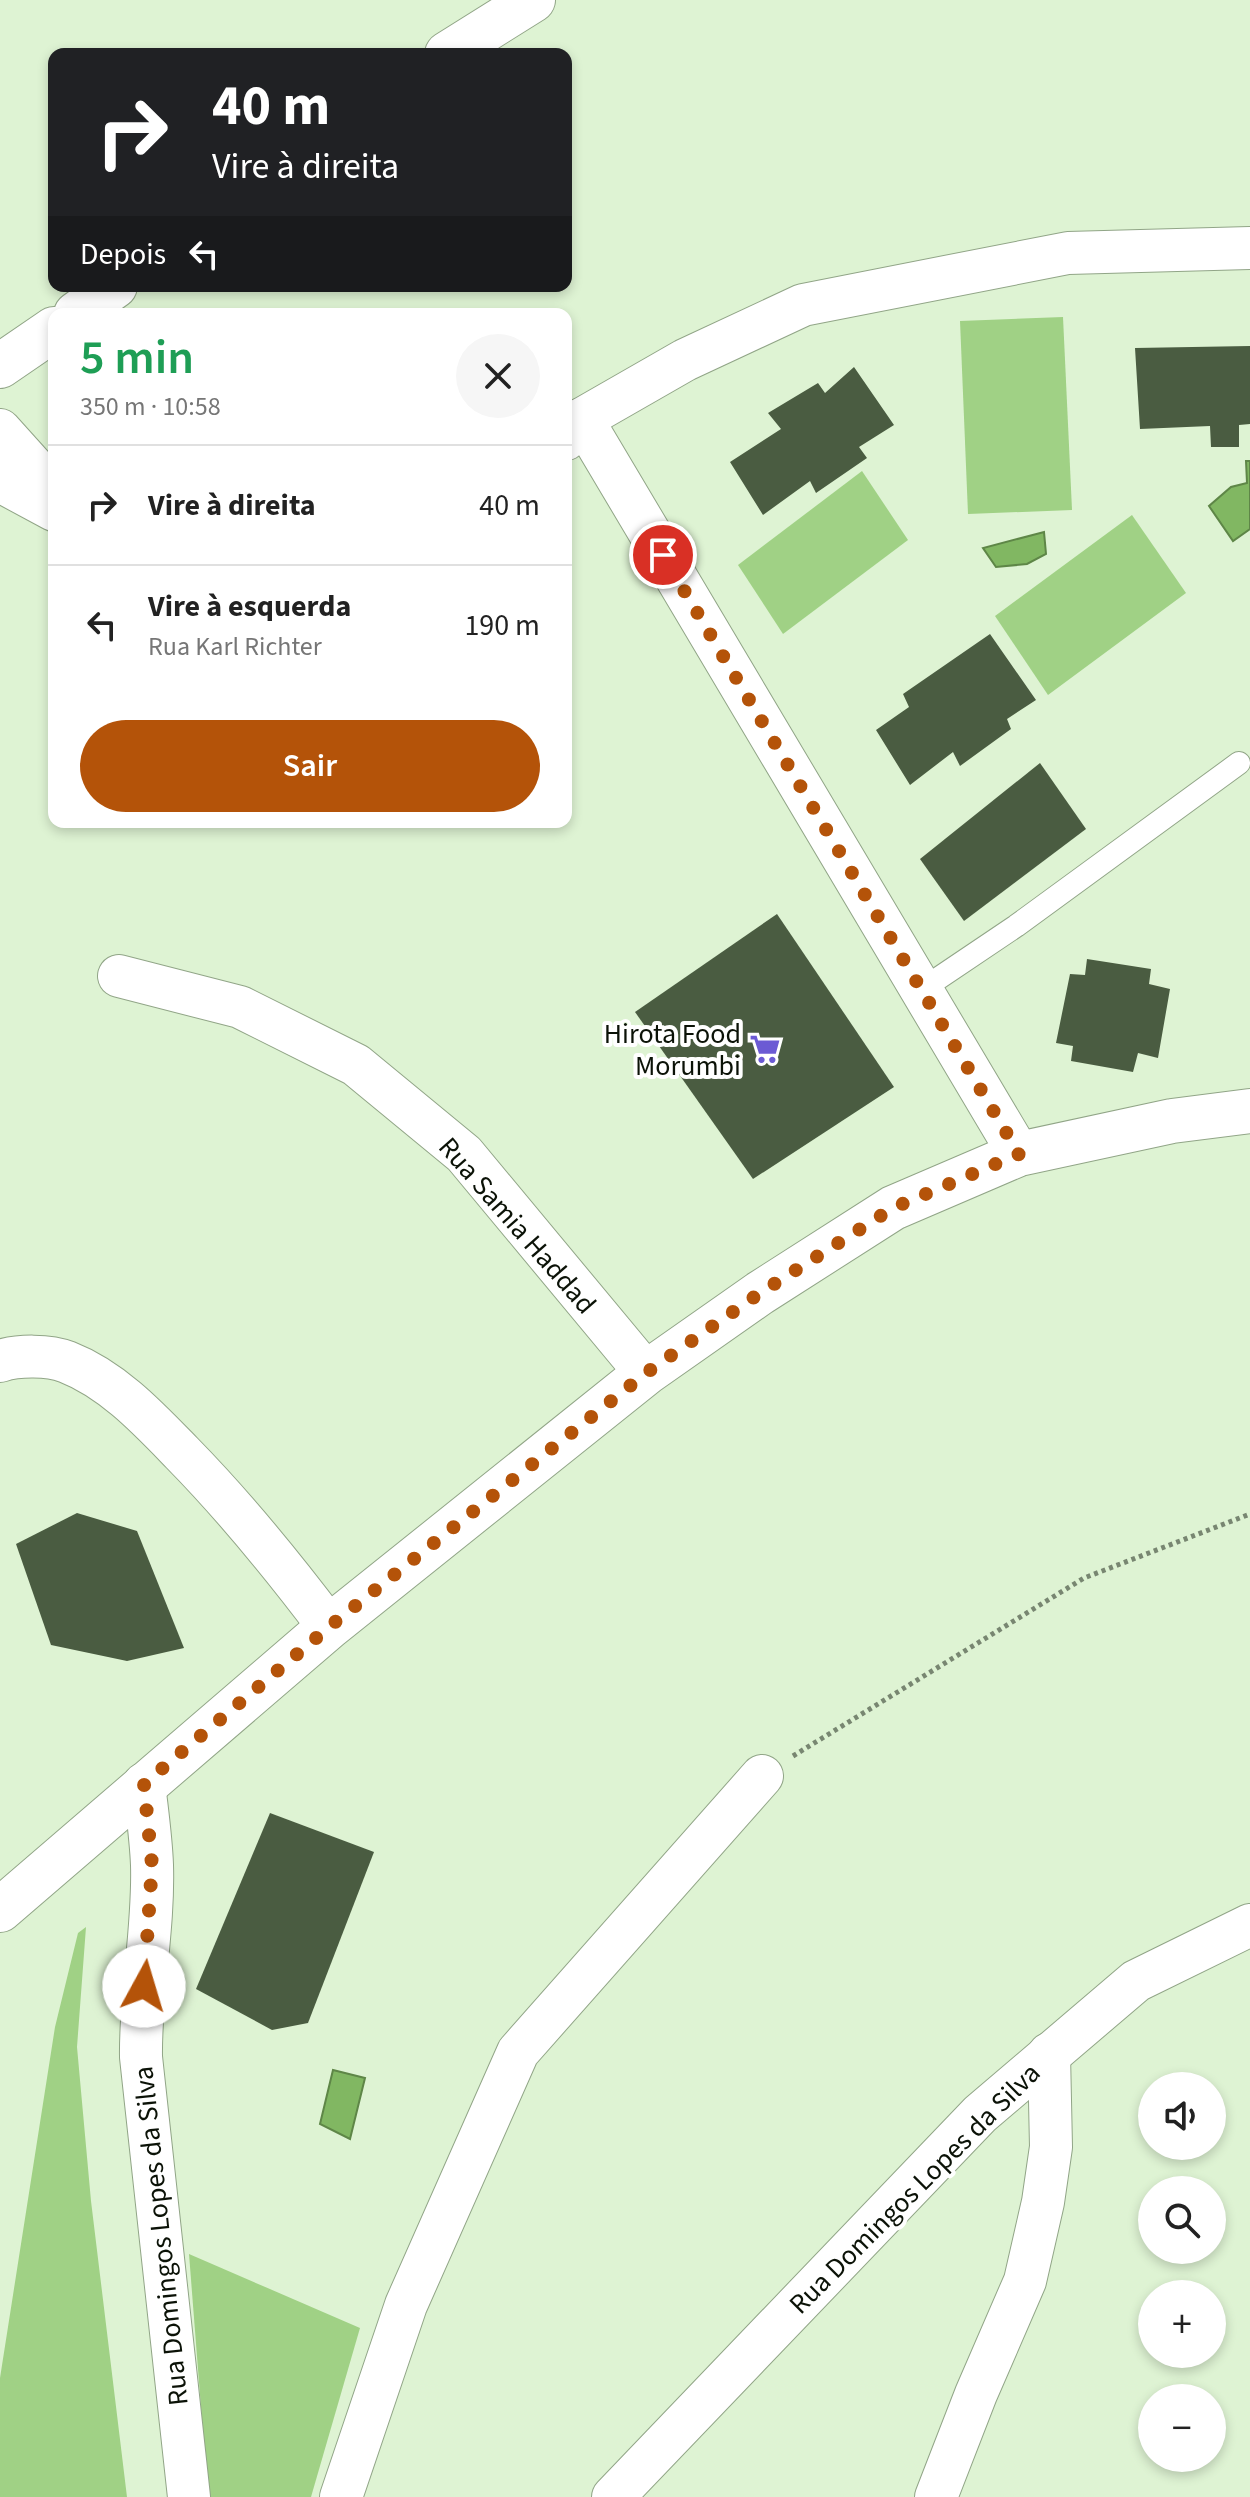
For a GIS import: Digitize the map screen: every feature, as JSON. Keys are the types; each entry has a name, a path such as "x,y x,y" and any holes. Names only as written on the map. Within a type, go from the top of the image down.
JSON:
{"main road":[{"path":"457,48 533,0"},
{"path":"84,308 107,292"},
{"path":"2,367 48,333"},
{"path":"0,1910 329,1627 646,1373 760,1293 893,1208 1019,1154 1172,1121 1250,1111"}],"street":[{"path":"1019,1154 574,429 685,360 803,305 1068,253 1250,248"},
{"path":"1,436 48,484"},
{"path":"0,481 48,507"},
{"name":"Rua Samia Haddad","path":"119,976 240,1007 356,1065 464,1154 646,1373"},
{"path":"0,1361 30,1357 65,1361 101,1380 145,1414 275,1554 329,1627"},
{"path":"341,2497 406,2305 518,2052 762,1776"},
{"name":"Rua Domingos Lopes da Silva","path":"144,1784 152,1865 148,1955 140,2016 141,2057 189,2497"},
{"name":"Rua Domingos Lopes da Silva","path":"613,2497 980,2114 1136,1981 1250,1925"},
{"path":"936,2497 1025,2281 1043,2202 1051,2147 1049,2054"}],"lane":[{"path":"921,990 1016,926 1239,763"}],"path":[{"path":"762,1776 1084,1578 1250,1514"}],"shaded area":[{"path":"1063,317 1072,510 968,514 960,321"},
{"path":"1246,461 1250,461 1250,529 1233,541 1209,506 1231,487 1247,483"},
{"path":"862,471 908,540 783,634 738,565"},
{"path":"1132,515 1186,593 1048,695 995,616"},
{"path":"1044,532 1046,554 1027,564 996,567 983,548"},
{"path":"86,1927 77,2047 91,2201 127,2497 0,2497 0,2378 55,2027 78,1933"},
{"path":"333,2070 365,2078 350,2139 320,2124"},
{"path":"189,2254 360,2328 311,2497 208,2497"}],"building":[{"path":"1250,346 1250,424 1239,425 1239,447 1211,447 1210,426 1140,429 1135,348"},
{"path":"854,367 894,425 859,447 867,458 816,493 810,481 763,515 730,462 781,429 768,413 818,383 825,393"},
{"path":"990,634 1036,700 1007,719 1011,729 960,766 953,752 910,785 876,730 909,707 903,694"},
{"path":"1040,763 1086,829 964,921 920,859"},
{"name":"Hirota Food Morumbi","path":"777,914 894,1087 753,1179 635,1012"},
{"path":"1087,959 1151,969 1149,984 1170,989 1158,1058 1138,1053 1133,1072 1071,1061 1073,1046 1056,1043 1070,974 1085,975"},
{"path":"77,1513 137,1531 184,1648 127,1661 51,1645 16,1544"},
{"path":"270,1813 374,1852 308,2023 272,2030 196,1989"}],"place":[{"name":"Hirota Food Morumbi","path":"765,1049"}],"route":[{"path":"144,1986 152,1865 144,1784 329,1627 646,1373 760,1293 893,1208 1019,1154 663,555"}]}
